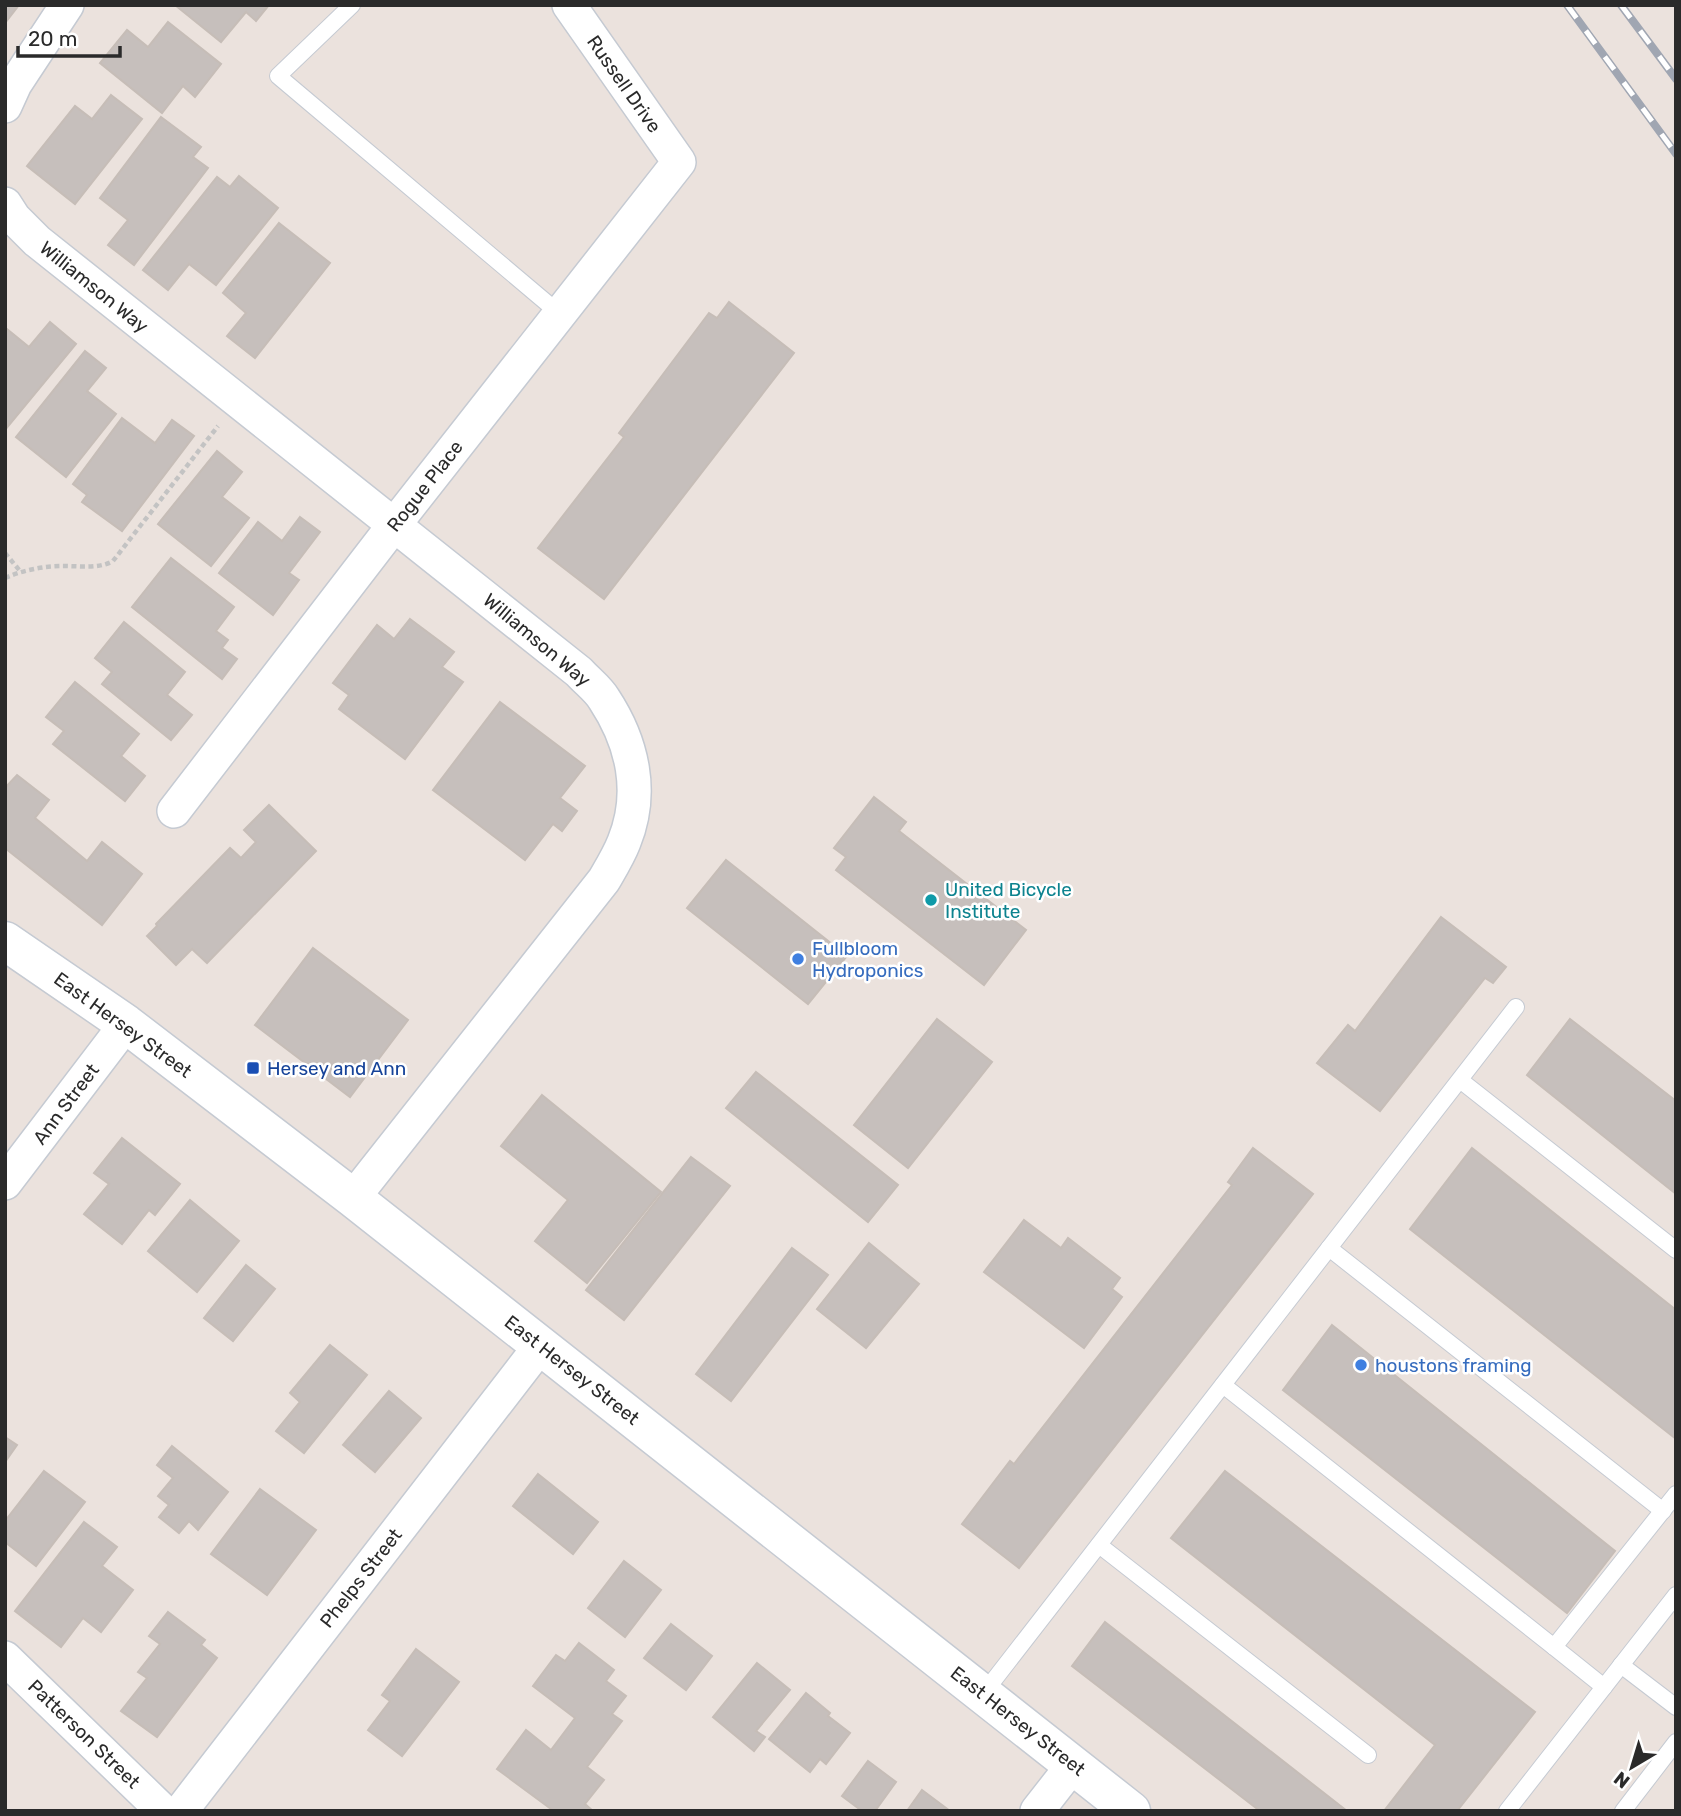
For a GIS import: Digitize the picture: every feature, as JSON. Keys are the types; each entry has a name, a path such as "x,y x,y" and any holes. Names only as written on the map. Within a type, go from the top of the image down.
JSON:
{"street":[{"path":"5,106 15,84 67,5"},
{"name":"Russell Drive","path":"569,5 679,162"},
{"name":"Rogue Place","path":"174,811 679,162"},
{"name":"Williamson Way","path":"5,204 14,218 37,241 579,672 603,698 623,732 635,772 632,809 625,842 604,880 353,1198"},
{"name":"East Hersey Street","path":"5,940 126,1024 353,1198 1132,1811"},
{"name":"Ann Street","path":"5,1183 126,1024"},
{"name":"Phelps Street","path":"181,1811 541,1345"},
{"name":"Patterson Street","path":"5,1658 163,1811"},
{"path":"1037,1811 1073,1765"}],"lane":[{"path":"352,5 278,76 560,314"},
{"path":"983,1694 1516,1007"},
{"path":"1460,1080 1676,1250"},
{"path":"1329,1248 1663,1511"},
{"path":"1223,1385 1604,1687"},
{"path":"1554,1647 1676,1494"},
{"path":"1099,1545 1367,1755"},
{"path":"1507,1811 1675,1598"},
{"path":"1621,1665 1676,1707"},
{"path":"1623,1811 1676,1742"}],"path":[{"path":"5,578 20,571 60,566 104,566 113,561 216,432 231,395"},
{"path":"5,553 20,571"}],"building":[{"path":"5,5 19,5 5,23"},
{"path":"175,5 269,5 256,21 246,12 221,42"},
{"path":"168,22 221,64 195,97 183,86 162,113 100,63 127,30 148,47"},
{"path":"111,95 142,119 75,204 27,166 75,106 92,119"},
{"path":"161,117 201,147 193,157 208,168 134,265 108,245 128,220 100,198"},
{"path":"239,176 278,208 216,285 189,264 168,290 143,270 217,177 230,187"},
{"path":"279,223 330,263 255,358 227,336 246,313 223,293"},
{"path":"729,302 794,353 604,599 538,548 624,437 619,433 709,313 717,318"},
{"path":"50,322 76,344 5,430 5,331 7,329 29,347"},
{"path":"85,351 106,368 87,391 116,414 66,477 16,437"},
{"path":"122,418 155,443 172,420 194,436 122,531 82,502 87,495 73,484"},
{"path":"217,451 242,472 222,497 249,518 211,566 158,524"},
{"path":"300,517 320,532 289,573 299,580 273,615 219,573 258,522 282,541"},
{"path":"171,558 234,607 216,631 228,640 222,648 237,659 222,679 132,607"},
{"path":"410,619 454,652 442,667 463,682 405,759 339,709 349,695 333,683 377,625 394,639"},
{"path":"124,622 185,672 167,695 192,715 171,740 102,684 112,672 95,658"},
{"path":"75,682 139,734 121,756 145,776 125,801 53,744 64,731 46,717"},
{"path":"500,702 585,766 560,798 577,811 562,831 553,824 525,860 433,790"},
{"path":"17,775 49,800 35,818 87,861 102,842 142,874 102,925 5,848 5,788"},
{"name":"United Bicycle Institute","path":"874,797 906,822 899,831 1026,930 984,985 836,870 846,857 834,848"},
{"path":"269,805 316,851 207,963 192,949 176,965 147,936 230,848 241,858 256,842 244,830"},
{"path":"726,860 847,956 808,1004 687,908"},
{"path":"1441,917 1506,967 1493,983 1485,978 1380,1111 1317,1063 1348,1025 1355,1031"},
{"path":"313,948 408,1020 350,1097 255,1025"},
{"path":"937,1019 992,1062 908,1168 854,1125"},
{"path":"1570,1019 1676,1101 1676,1194 1527,1075"},
{"path":"756,1072 898,1185 868,1222 726,1108"},
{"path":"542,1095 661,1192 587,1283 535,1241 568,1200 501,1146"},
{"path":"122,1138 180,1184 155,1215 149,1210 122,1244 84,1214 109,1184 94,1173"},
{"path":"1253,1148 1313,1194 1019,1568 962,1524 1010,1461 1014,1464 1232,1185 1228,1182"},
{"path":"1472,1148 1676,1310 1676,1439 1410,1229"},
{"path":"691,1157 730,1186 624,1320 586,1290"},
{"path":"190,1200 239,1241 197,1292 148,1251"},
{"path":"1024,1220 1061,1248 1068,1238 1120,1278 1112,1289 1122,1297 1084,1348 984,1272"},
{"path":"869,1243 919,1284 866,1348 817,1309"},
{"path":"792,1248 828,1275 731,1401 696,1374"},
{"path":"246,1265 275,1289 233,1341 204,1318"},
{"path":"1332,1325 1615,1551 1567,1613 1283,1390"},
{"path":"330,1345 367,1375 304,1453 276,1431 300,1402 290,1393"},
{"path":"389,1391 421,1418 375,1472 343,1445"},
{"path":"5,1437 17,1445 5,1462"},
{"path":"172,1446 228,1492 198,1530 189,1521 179,1533 159,1517 169,1505 158,1496 173,1478 157,1465"},
{"path":"44,1471 85,1502 36,1566 5,1542 5,1521"},
{"path":"1225,1471 1535,1712 1457,1811 1384,1811 1435,1745 1171,1538"},
{"path":"538,1474 598,1522 573,1554 513,1506"},
{"path":"260,1489 316,1530 267,1595 211,1554"},
{"path":"84,1522 117,1547 102,1566 133,1590 101,1632 83,1618 61,1647 15,1611"},
{"path":"624,1561 661,1590 625,1637 588,1608"},
{"path":"168,1612 205,1640 201,1645 217,1658 157,1737 121,1711 147,1678 138,1672 160,1644 149,1636"},
{"path":"1105,1622 1347,1811 1260,1811 1072,1666"},
{"path":"671,1624 712,1656 686,1690 644,1658"},
{"path":"579,1643 614,1670 606,1681 626,1696 612,1714 622,1721 587,1767 604,1780 585,1804 593,1811 549,1811 551,1809 497,1769 526,1730 551,1750 575,1718 533,1686 556,1655 565,1661"},
{"path":"416,1649 459,1682 402,1756 368,1730 390,1701 382,1695"},
{"path":"757,1663 790,1690 756,1731 765,1737 754,1751 713,1717"},
{"path":"806,1693 830,1713 828,1716 850,1733 826,1764 820,1759 810,1772 769,1739"},
{"path":"868,1761 896,1782 875,1811 862,1811 842,1796"},
{"path":"922,1790 950,1811 907,1811"}],"railway":[{"path":"1567,5 1676,154"},
{"path":"1621,5 1676,79"}],"place":[{"name":"United Bicycle Institute","path":"931,900"},
{"name":"Fullbloom Hydroponics","path":"798,959"},
{"name":"Hersey and Ann","path":"253,1068"},
{"name":"houstons framing","path":"1361,1365"}]}
